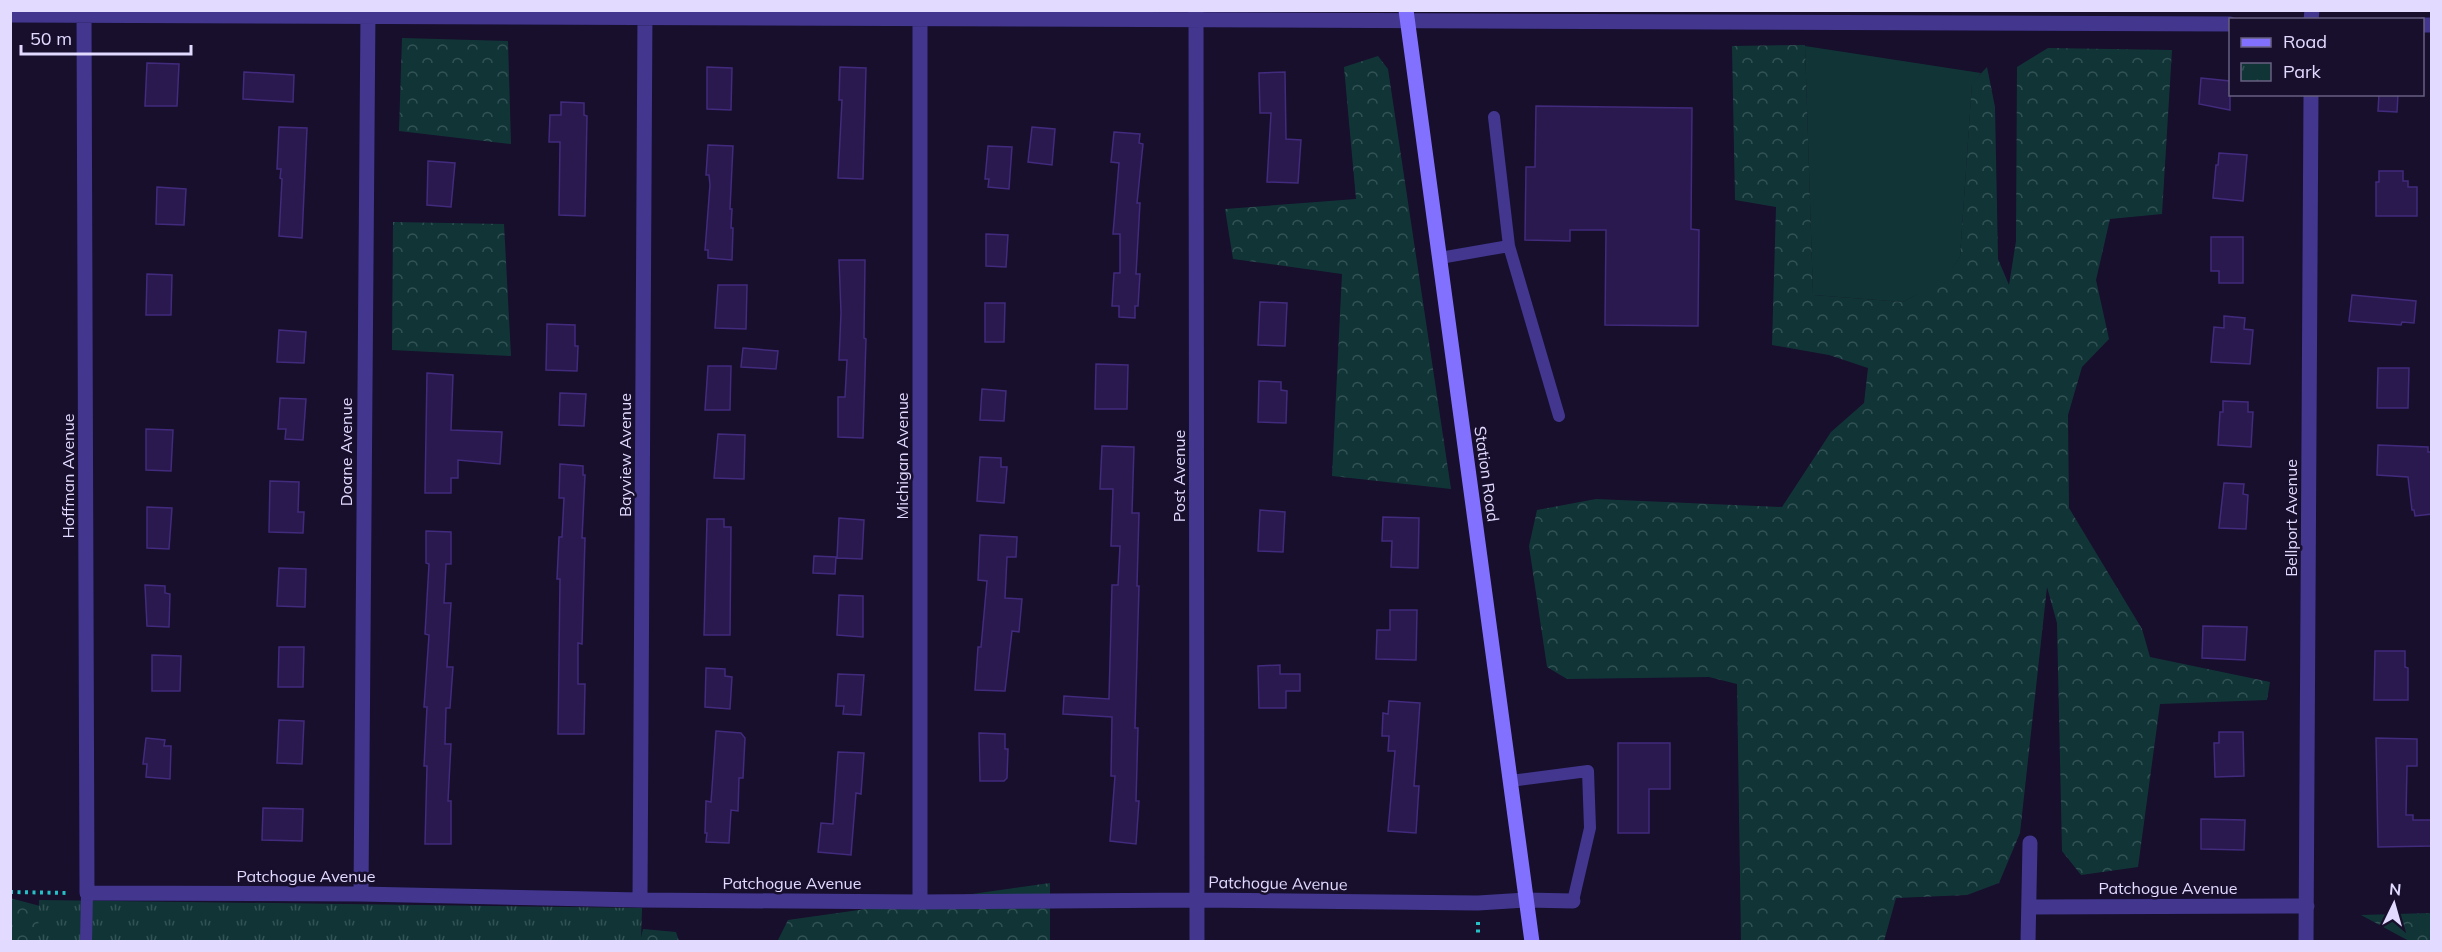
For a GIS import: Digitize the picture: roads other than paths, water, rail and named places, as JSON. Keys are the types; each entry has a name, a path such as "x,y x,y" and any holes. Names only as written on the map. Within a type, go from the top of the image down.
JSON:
{"main road":[{"name":"Station Road","path":"1407,16 1532,942"}],"street":[{"path":"10,15 84,13 2040,17 2229,24"},
{"name":"Hoffman Avenue","path":"84,13 87,893"},
{"name":"Doane Avenue","path":"361,894 368,14"},
{"name":"Bayview Avenue","path":"640,900 645,14"},
{"name":"Michigan Avenue","path":"920,15 920,902"},
{"name":"Post Avenue","path":"1196,15 1197,942"},
{"name":"Bellport Avenue","path":"2306,942 2311,96"},
{"path":"2028,942 2030,843"},
{"name":"Patchogue Avenue","path":"87,893 361,894 640,900 920,902 1198,900 1478,903 1526,900 1573,901"},
{"name":"Patchogue Avenue","path":"2029,907 2307,906"}],"lane":[{"path":"1494,117 1509,246 1559,416"},
{"path":"1440,258 1509,246"},
{"path":"1510,781 1588,771 1590,828 1573,901"},
{"name":"Hoffman Avenue","path":"86,942 87,893"}]}
